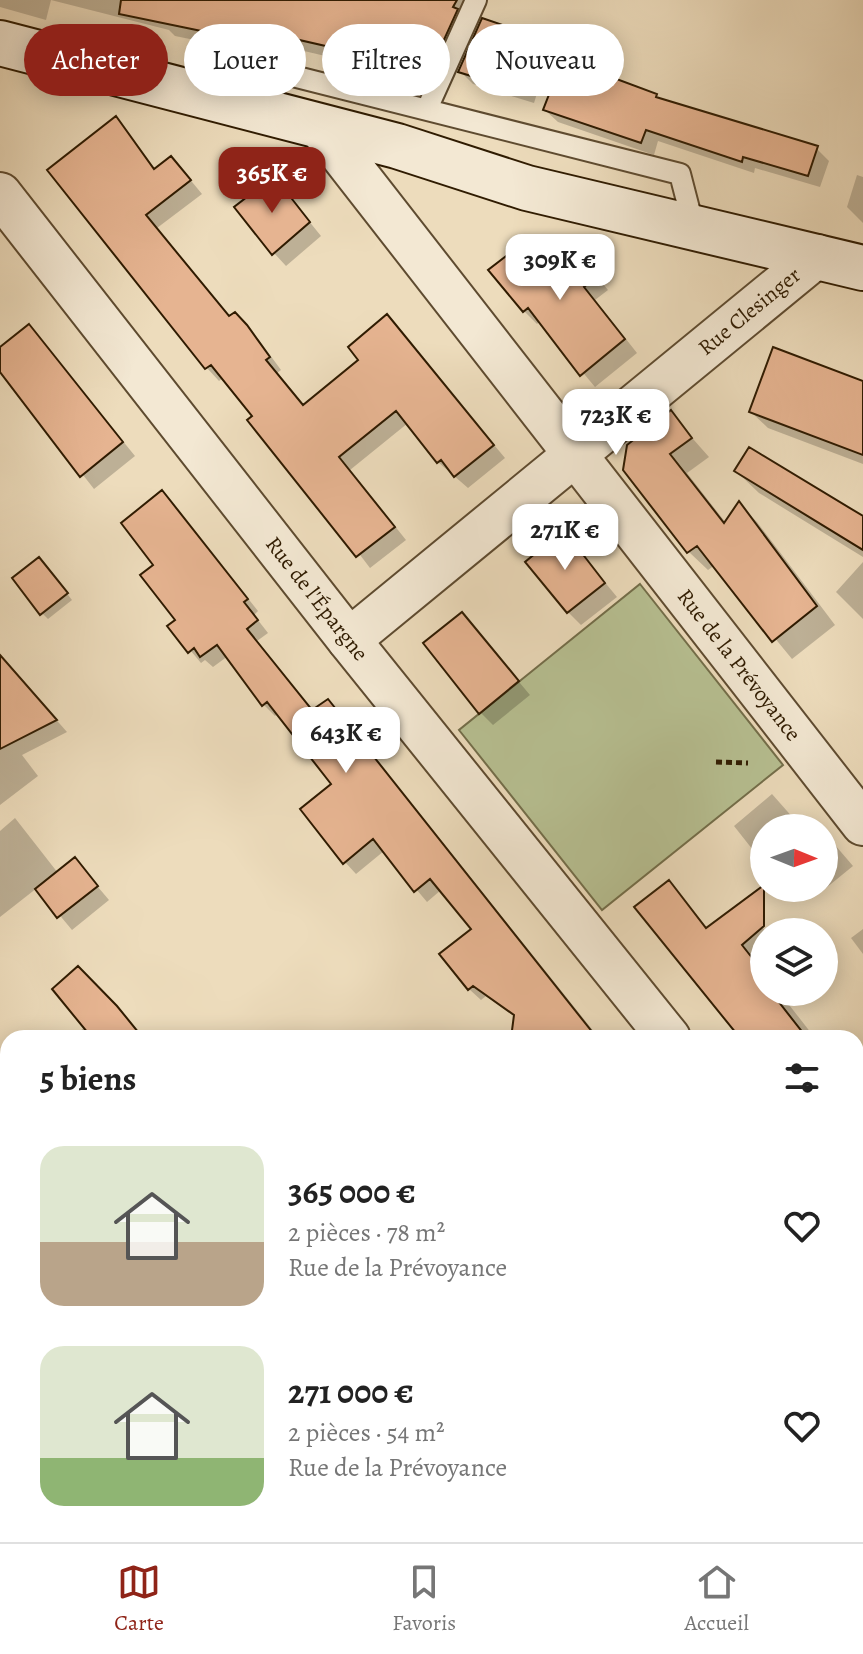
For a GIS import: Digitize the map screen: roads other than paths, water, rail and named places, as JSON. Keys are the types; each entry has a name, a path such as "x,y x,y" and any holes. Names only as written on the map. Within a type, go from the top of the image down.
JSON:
{"street":[{"path":"0,43 397,146 527,188 863,268"},
{"name":"Rue de la Prévoyance","path":"320,127 863,824"},
{"name":"Rue de l'Épargne","path":"0,194 349,640 663,1030"},
{"name":"Rue Clesinger","path":"349,640 817,256"}],"lane":[{"path":"427,109 476,0"},
{"path":"246,109 281,73 680,174 694,228"}]}
